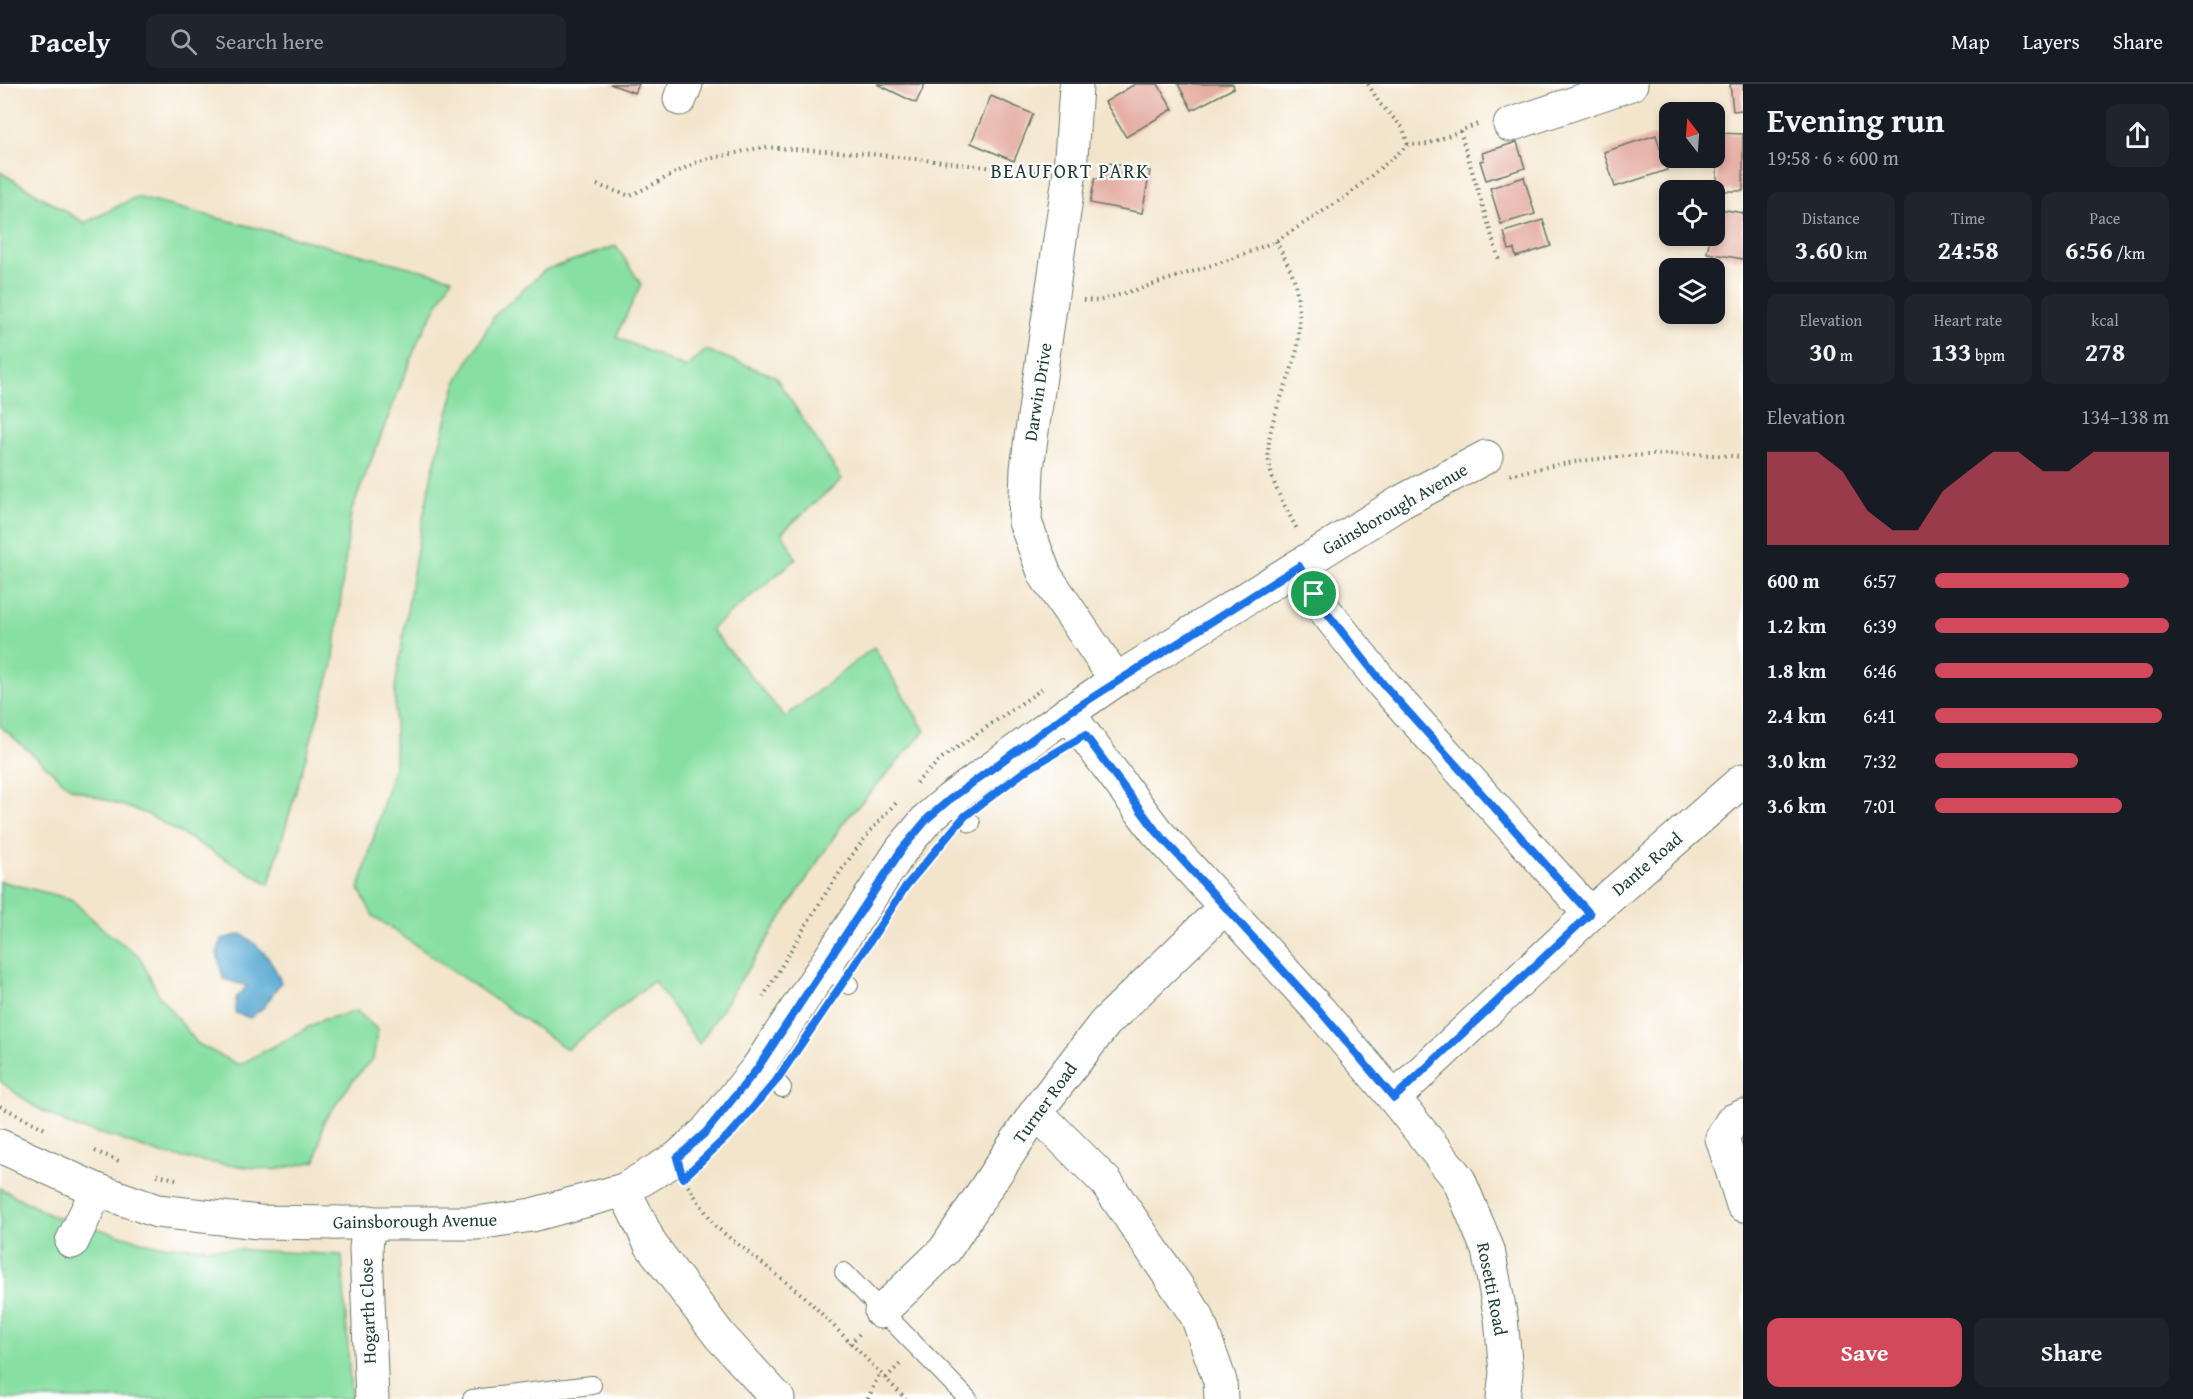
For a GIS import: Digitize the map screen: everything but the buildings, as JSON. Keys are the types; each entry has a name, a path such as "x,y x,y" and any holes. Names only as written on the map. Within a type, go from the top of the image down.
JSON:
{"street":[{"path":"1500,122 1631,84"},
{"name":"Darwin Drive","path":"1076,85 1069,176 1027,469 1026,522 1045,575 1116,680"},
{"name":"Gainsborough Avenue","path":"0,1146 97,1190 157,1211 260,1222 477,1223 532,1215 624,1190 677,1158 770,1078 837,975 902,849 928,818 949,800 1299,550 1401,502 1494,467"},
{"path":"1299,550 1320,604 1384,685 1590,914"},
{"name":"Rosetti Road","path":"1068,713 1156,831 1320,1011 1460,1180 1488,1250 1501,1318 1506,1373 1503,1399"},
{"name":"Dante Road","path":"1394,1098 1590,914 1743,780"},
{"name":"Turner Road","path":"881,1312 945,1250 1036,1112 1105,1023 1225,907"},
{"path":"1036,1112 1106,1182 1197,1316 1220,1381 1221,1399"},
{"path":"1743,1116 1732,1121 1722,1138 1743,1205"},
{"path":"72,1242 97,1190"},
{"path":"624,1190 651,1245 720,1336 778,1399"},
{"name":"Hogarth Close","path":"369,1222 366,1248 372,1399"}],"lane":[{"path":"949,800 971,823"},
{"path":"844,1272 968,1399"},
{"path":"472,1399 592,1385"}],"path":[{"path":"1368,84 1380,104 1403,128 1408,145"},
{"path":"1053,297 1099,301 1225,261 1276,241 1347,196 1408,145 1428,144 1460,131 1500,122"},
{"path":"1460,131 1499,260"},
{"path":"597,185 630,196 699,161 763,147 871,154 1069,176"},
{"path":"1276,241 1295,282 1299,335 1275,415 1269,447 1269,467 1299,550"},
{"path":"1494,467 1545,466 1595,459 1713,454 1743,457"},
{"path":"908,791 942,758 1050,684"},
{"path":"762,999 830,887 883,816 900,799"},
{"path":"0,1106 47,1130"},
{"path":"87,1148 127,1165"},
{"path":"677,1158 683,1178 716,1227 805,1297 906,1399"},
{"path":"148,1173 180,1179"},
{"path":"868,1399 880,1372"}],"green space":[{"path":"0,172 85,223 136,197 452,278 419,339 351,512 333,664 269,884 147,814 71,788 0,726"},
{"path":"616,246 641,284 616,337 686,368 706,350 775,376 842,479 782,532 796,559 711,629 785,717 874,647 925,731 843,823 699,1044 654,981 567,1049 373,916 359,889 395,762 395,688 415,560 432,473 457,381 495,315 545,270"},
{"path":"0,881 71,899 104,930 139,956 160,997 198,1044 239,1065 322,1020 357,1011 378,1030 373,1059 354,1079 324,1121 316,1161 274,1170 161,1154 116,1138 74,1127 32,1105 0,1081"},
{"path":"0,1188 50,1215 155,1245 342,1255 351,1399 0,1399"}],"water":[{"path":"242,934 266,955 281,982 264,1007 250,1018 235,1013 236,998 247,986 223,979 217,953 222,939"}],"district":[{"name":"BEAUFORT PARK","path":"1070,171"}],"route":[{"path":"1299,566 1314,594 1384,685 1590,914 1394,1098 1320,1011 1156,831 1085,735 1025,771 965,816 906,886 776,1081 734,1130 683,1178 677,1158 706,1132 757,1069 902,849 928,818 949,800 1116,680 1299,566"}]}
